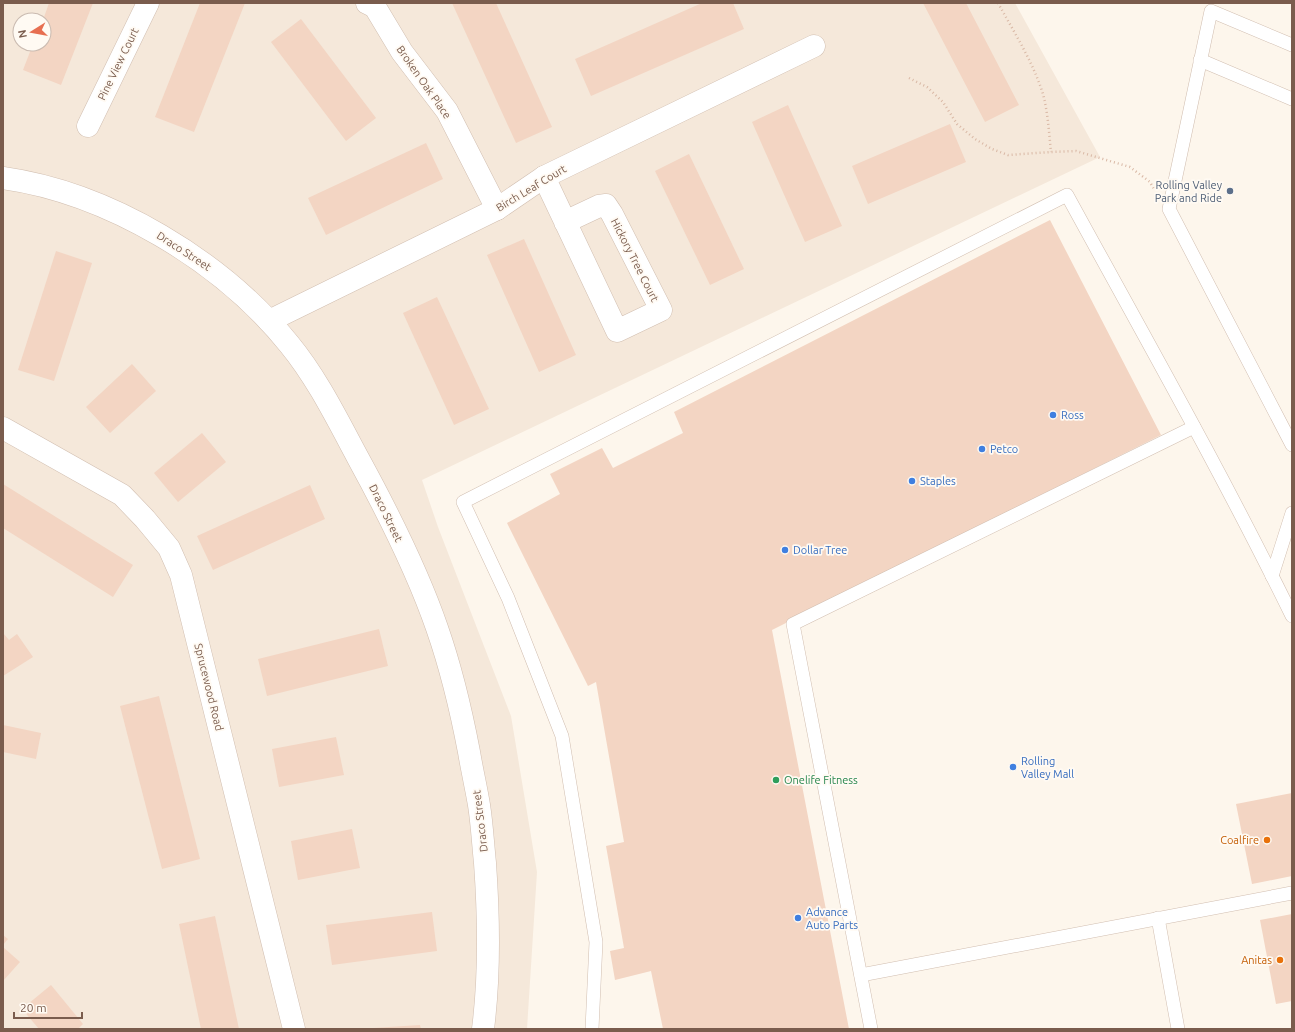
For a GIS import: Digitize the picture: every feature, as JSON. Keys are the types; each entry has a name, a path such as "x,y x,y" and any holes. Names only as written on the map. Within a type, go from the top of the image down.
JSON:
{"street":[{"name":"Pine View Court","path":"88,126 148,3"},
{"name":"Broken Oak Place","path":"374,4 402,52 447,111 498,209"},
{"name":"Birch Leaf Court","path":"269,321 498,209 544,177 814,46"},
{"name":"Hickory Tree Court","path":"544,177 565,222 617,331 661,310 606,205 599,206 565,222"},
{"name":"Draco Street","path":"3,178 51,188 87,199 121,213 171,242 225,279 269,321 290,345 326,398 370,480 412,568 437,627 459,702 480,807 488,909 488,960 483,1029"},
{"name":"Sprucewood Road","path":"3,428 122,496 145,519 169,548 181,575 294,1029"}],"lane":[{"path":"1292,45 1211,11 1169,209 1292,444"},
{"path":"1200,60 1292,98"},
{"path":"592,1029 596,942 562,736 508,598 463,502 1067,194 1194,427 1292,616"},
{"path":"871,1029 793,624 1194,427"},
{"path":"1272,576 1292,513"},
{"path":"861,975 1292,893"},
{"path":"1158,918 1178,1029"}],"path":[{"path":"998,3 1035,73 1043,95 1051,152"},
{"path":"909,78 927,87 942,102 957,124 975,140 992,149 1008,155 1076,151 1130,167 1150,182 1169,209"}],"shaded area":[{"path":"3,3 1015,3 1100,157 422,480 438,527 511,716 537,872 527,1029 3,1029"}],"building":[{"path":"49,3 93,3 61,85 23,70 30,52 52,52 52,12 46,12"},
{"path":"200,3 245,3 194,132 155,117"},
{"path":"452,3 496,3 552,127 516,143"},
{"path":"702,3 733,3 744,29 591,96 575,59"},
{"path":"923,3 966,3 1019,105 985,122"},
{"path":"301,19 376,118 346,141 271,42"},
{"path":"788,105 842,226 805,242 752,122"},
{"path":"950,124 966,162 868,204 852,166"},
{"path":"426,143 443,179 326,235 308,198"},
{"path":"689,154 744,269 710,285 655,171"},
{"path":"1050,220 1161,435 772,630 849,1029 663,1029 651,971 615,980 610,951 624,948 606,846 624,842 596,682 588,686 507,523 560,494 550,474 602,448 613,468 683,433 674,412"},
{"path":"524,239 576,355 539,372 487,255"},
{"path":"56,251 92,263 54,381 18,370"},
{"path":"437,297 489,409 454,425 403,313"},
{"path":"132,364 156,391 110,433 86,407"},
{"path":"202,433 226,462 178,502 154,473"},
{"path":"3,484 133,565 113,597 3,528"},
{"path":"310,485 325,519 213,570 197,536"},
{"path":"379,629 388,666 267,696 258,659"},
{"path":"3,633 9,640 17,634 33,657 3,676"},
{"path":"159,696 200,859 162,869 120,706"},
{"path":"3,725 41,733 36,759 3,752"},
{"path":"336,737 344,775 279,787 272,749"},
{"name":"Coalfire","path":"1292,793 1292,876 1252,884 1236,804"},
{"path":"352,829 360,868 298,880 291,841"},
{"path":"432,912 437,951 332,965 326,925"},
{"name":"Anitas","path":"1292,914 1292,1001 1276,1004 1260,920"},
{"path":"215,916 239,1029 201,1029 179,924"},
{"path":"3,935 8,939 3,945"},
{"path":"3,947 20,962 3,981"},
{"path":"51,985 83,1024 78,1029 39,1029 22,1009"},
{"path":"420,1025 421,1029 373,1029 373,1028"}],"place":[{"name":"Rolling Valley Park and Ride","path":"1230,191"},
{"name":"Ross","path":"1053,415"},
{"name":"Petco","path":"982,449"},
{"name":"Staples","path":"912,481"},
{"name":"Dollar Tree","path":"785,550"},
{"name":"Rolling Valley Mall","path":"1013,767"},
{"name":"Onelife Fitness","path":"776,780"},
{"name":"Coalfire","path":"1267,840"},
{"name":"Advance Auto Parts","path":"798,918"},
{"name":"Anitas","path":"1280,960"}]}
